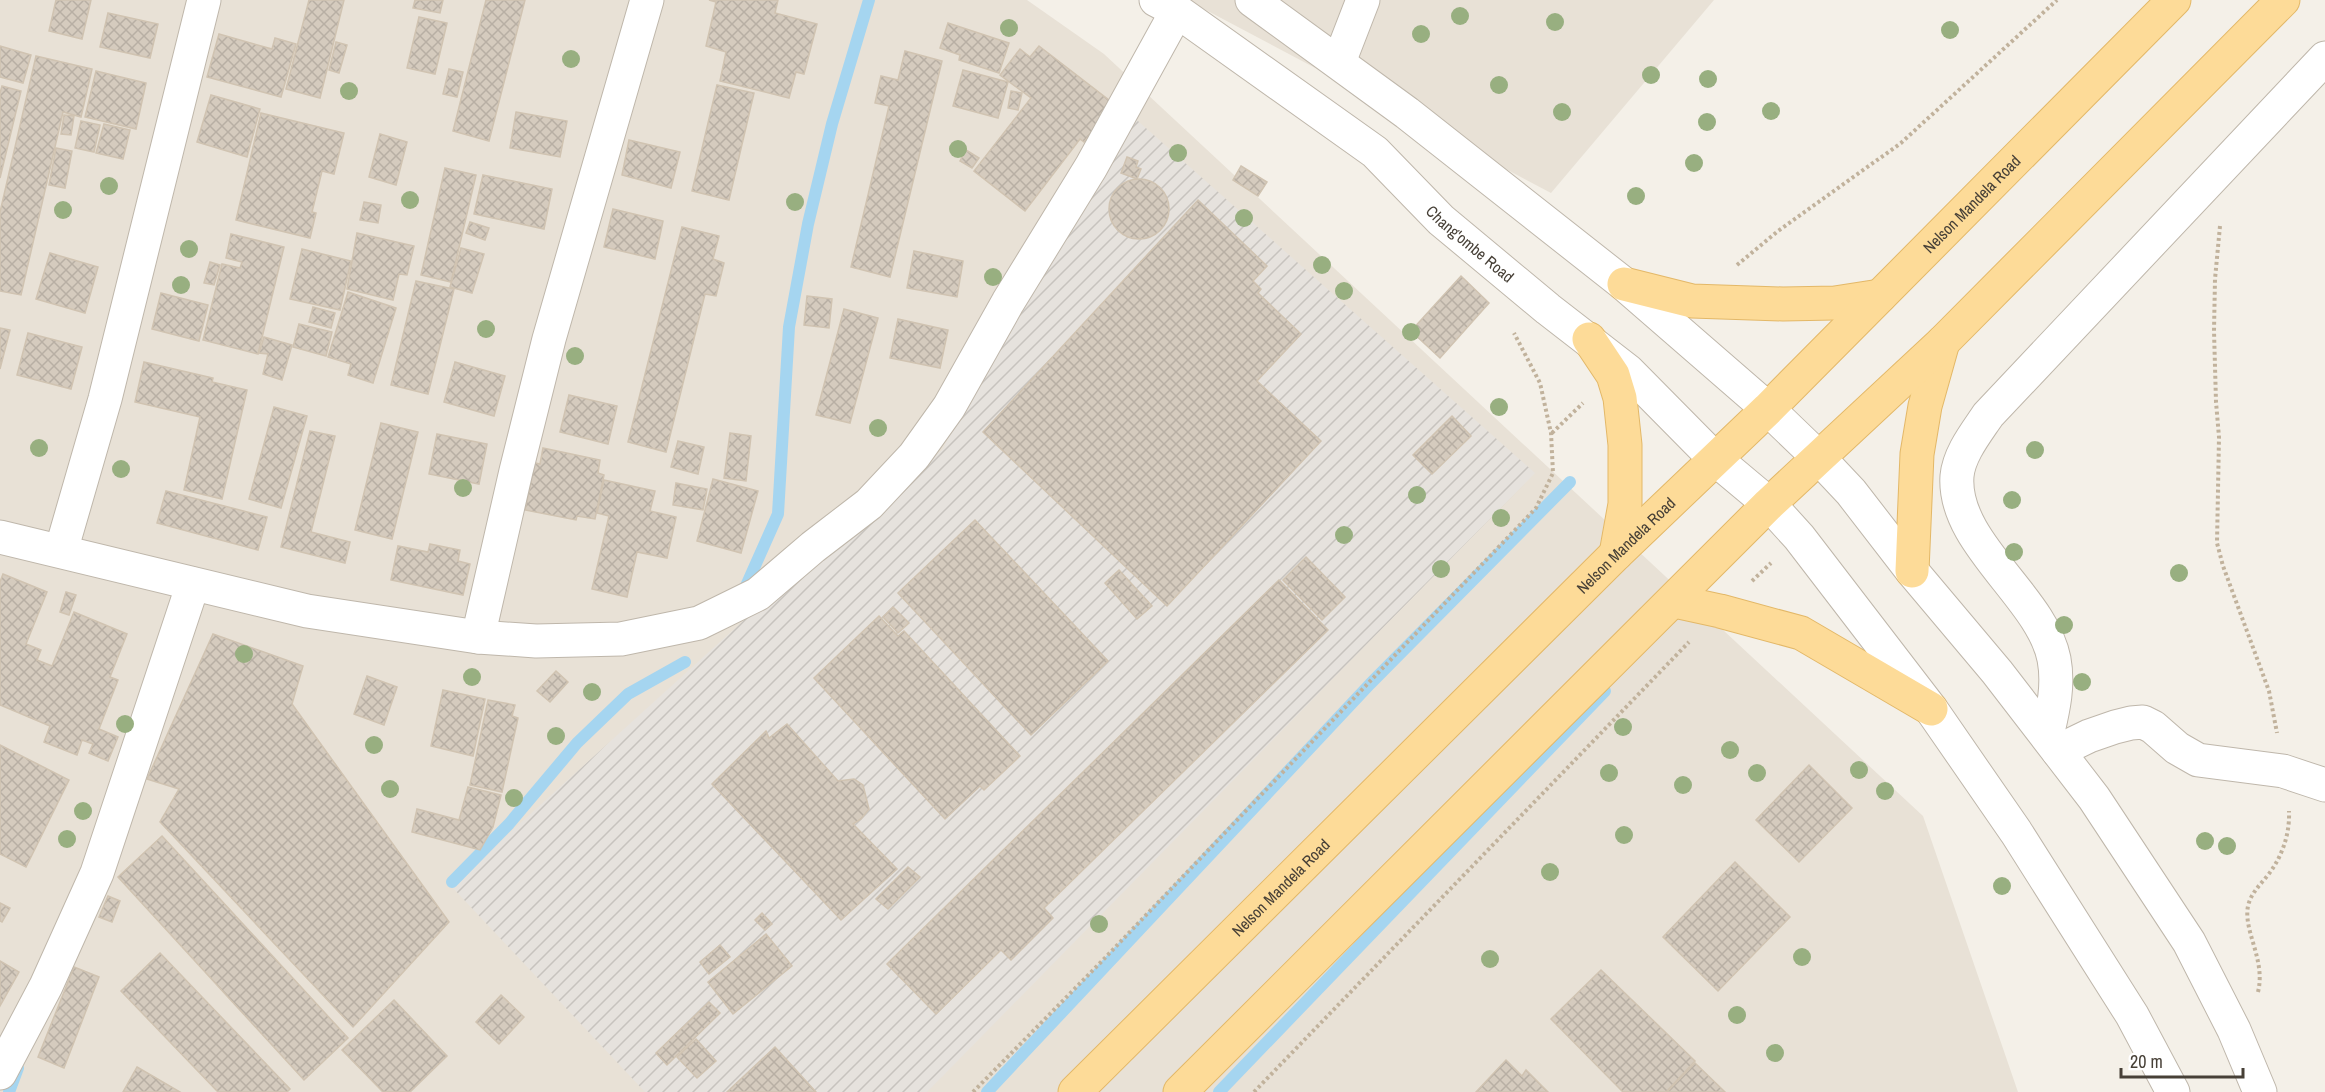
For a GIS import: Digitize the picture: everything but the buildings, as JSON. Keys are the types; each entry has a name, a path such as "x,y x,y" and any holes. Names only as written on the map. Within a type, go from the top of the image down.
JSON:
{"main road":[{"name":"Nelson Mandela Road","path":"1076,1092 1616,554 1714,458 1768,409 2174,0"},
{"path":"1180,1092 1769,504 1942,342 2283,0"},
{"path":"1624,284 1692,301 1804,304 1835,303 1880,296"},
{"path":"1589,339 1613,375 1620,398 1625,445 1624,504 1616,554"},
{"path":"1912,571 1917,454 1925,406 1942,342"},
{"path":"1674,601 1801,633 1931,709"}],"street":[{"path":"61,551 105,399 204,0"},
{"path":"478,637 549,339 647,0"},
{"path":"1252,0 1407,113 1624,284 1768,409 1851,492 1912,571 1997,672 2094,798 2189,942 2234,1030 2260,1092"},
{"path":"1339,62 1363,0"},
{"path":"0,537 307,611 478,637 536,641 621,639 699,623 759,594 813,547 869,504 914,456 948,407 1008,302 1091,167 1167,6"},
{"name":"Chang'ombe Road","path":"1167,6 1375,152 1441,220 1548,309 1628,371 1714,458 1769,504 1799,537 1931,709 2016,832 2132,1015 2173,1092"},
{"path":"2052,743 2056,695 2054,657 2040,626 1978,541 1960,502 1957,475 1967,446 1988,415 2325,57"},
{"path":"0,1073 46,986 97,873 193,584"},
{"path":"2052,743 2143,722 2153,727 2177,748 2198,760 2283,771 2325,785"}],"path":[{"path":"1692,301 1778,231 1901,143 2057,0"},
{"path":"2220,222 2214,331 2219,437 2217,543 2223,566 2269,691 2283,771 2289,791 2285,843 2279,858 2250,898 2247,908 2259,964 2260,985 2255,1000 2234,1030"},
{"path":"973,1092 1119,944 1536,508 1553,473 1551,434 1540,383 1510,325"},
{"path":"1551,434 1613,375"}],"shaded area":[{"path":"0,0 1027,0 1104,54 1923,816 2018,1092 0,1092"},
{"path":"1187,0 1714,0 1551,193"},
{"path":"1130,114 1535,473 927,1092 645,1092 451,886 765,601 858,525 943,449 998,334"}],"waterway":[{"path":"742,595 778,514 789,327 808,224 832,124 869,0"},
{"path":"987,1092 1370,684 1570,482"},
{"path":"452,882 509,824 577,743 628,694 685,662"},
{"path":"1219,1092 1605,691"},
{"path":"9,1092 18,1068"}]}
